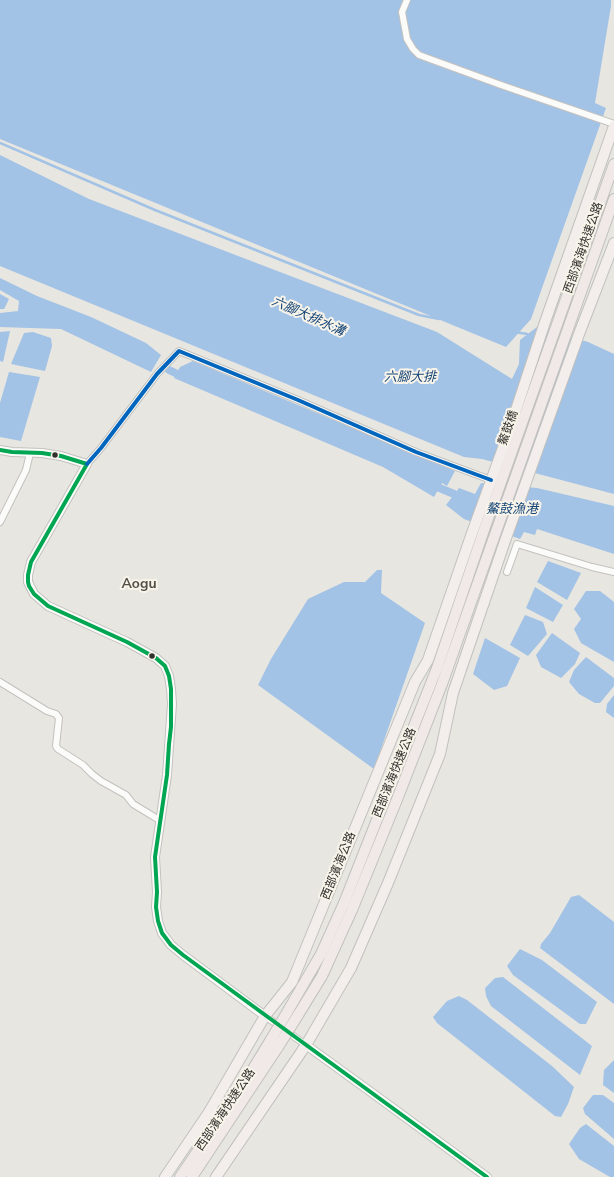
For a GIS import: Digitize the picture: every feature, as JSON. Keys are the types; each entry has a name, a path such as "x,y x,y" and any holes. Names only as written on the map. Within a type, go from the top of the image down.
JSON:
{"highway":[{"name":"西部濱海快速公路","path":"555,331 614,164"},
{"name":"西部濱海快速公路","path":"566,335 614,199"},
{"name":"鰲鼓橋","path":"484,530 555,331"},
{"name":"鰲鼓橋","path":"493,538 566,335"},
{"name":"西部濱海快速公路","path":"294,1012 344,903 437,668 484,530"},
{"name":"西部濱海快速公路","path":"294,1012 322,976 352,910 442,684 493,538"},
{"path":"274,1044 294,1012"},
{"name":"西部濱海快速公路","path":"180,1177 251,1072 274,1044"},
{"name":"西部濱海快速公路","path":"192,1177 274,1044"}],"main road":[{"name":"鰲鼓橋","path":"472,533 507,437 545,322 614,125"},
{"path":"216,1177 306,1046 351,968 388,883 440,754 453,693 505,540 578,334 612,256 614,243"},
{"name":"西部濱海公路","path":"165,1177 209,1112 265,1016 292,982 415,682 428,660 472,533"}],"street":[{"path":"407,0 402,12 407,39 416,52 423,57 614,125"},
{"path":"486,1177 265,1016 171,945 162,933 156,907 157,892 155,857 167,776 172,704 171,688 165,666 156,658 128,642 48,606 34,594 28,582 28,575 31,562 86,464 101,448 157,374 180,351 291,397 416,452 491,480"},
{"path":"0,450 61,456 86,464"},
{"path":"0,522 26,470 30,452"},
{"path":"507,572 516,544 592,567 614,572"},
{"path":"0,682 47,711 56,714 59,718 56,746 58,749 83,765 100,781 126,795 132,804 161,821"}],"water":[{"path":"0,0 611,0 595,103 606,108 531,319 506,347 0,139"},
{"name":"六腳大排","path":"0,155 89,199 437,332 512,379 519,364 520,340 537,327 588,342 614,354 614,494 482,459 464,457 0,266"},
{"path":"0,278 37,296 91,317 146,343 161,355 151,372 61,329 0,327 0,313 18,311 19,301 0,290"},
{"path":"0,294 9,299 4,309 0,309"},
{"path":"10,331 3,362 0,361 0,332"},
{"path":"33,332 51,338 52,346 45,371 11,364 24,333"},
{"path":"193,361 455,471 447,486 442,483 434,497 383,467 174,378 180,367"},
{"path":"9,372 40,377 21,441 0,437 0,403"},
{"name":"鰲鼓漁港","path":"481,483 537,488 614,506 614,554 537,529 535,535 524,532 520,539 464,519 446,505 459,488 475,494"},
{"path":"548,561 581,573 567,600 537,582"},
{"path":"377,570 382,570 381,593 425,623 374,769 258,685 271,659 308,599 344,582 365,582"},
{"path":"535,587 563,605 553,622 526,608"},
{"path":"586,591 600,591 614,602 614,662 581,643 574,629 581,619 574,609"},
{"path":"525,615 543,622 547,634 528,656 510,645"},
{"path":"552,633 580,653 575,664 561,678 541,667 536,655"},
{"path":"485,638 520,658 507,686 494,690 473,674"},
{"path":"586,657 614,678 614,686 600,703 595,703 579,694 569,682 574,670"},
{"path":"614,695 614,718 606,712 607,704"},
{"path":"579,895 614,922 614,1004 540,948 541,944 550,933 571,897"},
{"path":"520,949 542,960 597,1002 586,1024 580,1024 513,975 507,966"},
{"path":"503,977 592,1046 580,1075 491,1006 486,996 485,988 495,978"},
{"path":"459,996 467,1000 552,1066 574,1087 568,1104 561,1117 555,1116 437,1023 433,1017 447,1001"},
{"path":"614,1060 614,1093 603,1085 604,1070"},
{"path":"593,1095 603,1095 614,1103 614,1139 585,1114 583,1108"},
{"path":"586,1124 614,1146 614,1177 610,1177 579,1159 569,1144 580,1128"}],"waterway":[{"path":"0,143 155,210 419,315 439,319"},
{"path":"515,332 527,334"},
{"path":"169,370 186,378"},
{"path":"430,484 454,494"}],"transit line":[{"path":"87,464 101,448 157,374 179,351 298,400 416,452 491,480"},
{"path":"0,450 61,456 87,464 31,562 28,575 29,586 34,594 48,606 127,642 156,658 165,666 169,676 171,689 171,727 167,775 155,857 157,892 156,907 162,933 171,945 183,955 487,1177"}],"district":[{"name":"Aogu","path":"139,585"}],"water label":[{"name":"六腳大排水溝","path":"308,317"}]}
